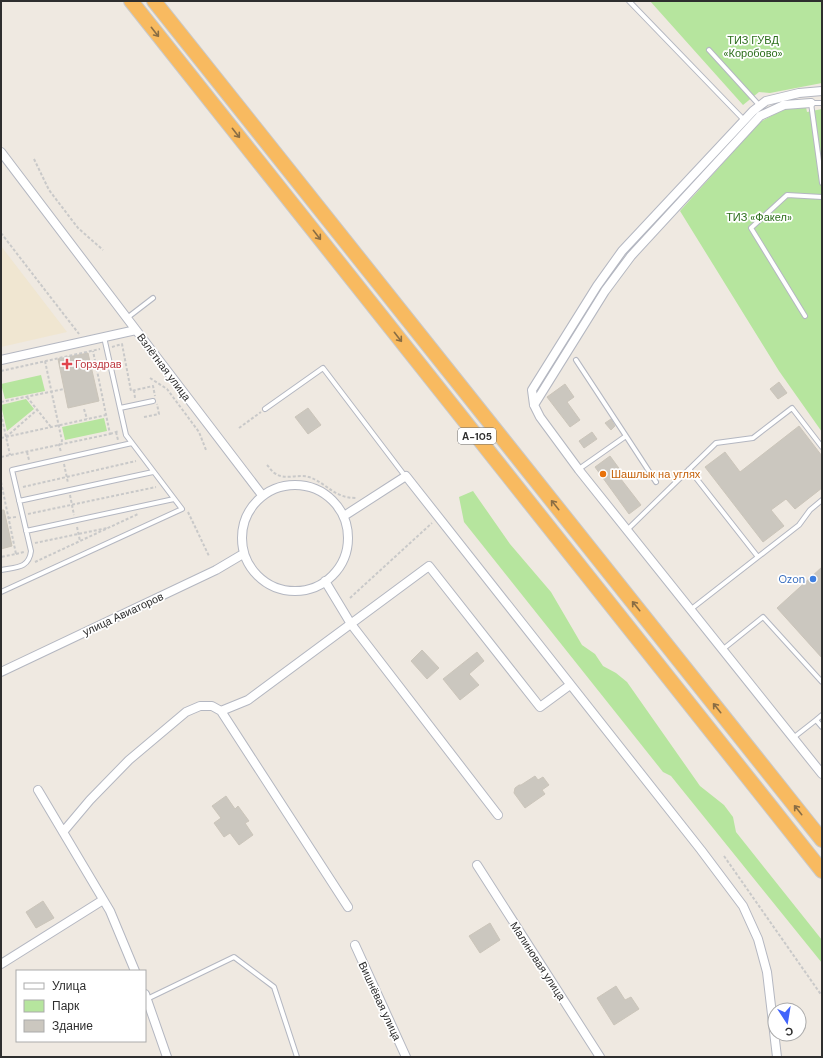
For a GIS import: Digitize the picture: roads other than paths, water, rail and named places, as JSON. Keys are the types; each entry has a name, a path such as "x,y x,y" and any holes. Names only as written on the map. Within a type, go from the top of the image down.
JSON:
{"highway":[{"name":"А-105","path":"131,1 822,871"},
{"name":"А-105","path":"154,1 822,840"}],"street":[{"path":"822,91 792,95 766,101 752,111 622,252 597,286 532,390 534,405 540,417 579,470 626,531 822,774"},
{"path":"534,405 604,291 631,256 661,223 760,116 784,105 811,103"},
{"path":"1,152 136,330"},
{"name":"Взлётная улица","path":"1,360 136,330 262,495"},
{"path":"344,516 406,476 701,850 743,906 758,938 767,972 777,1057"},
{"path":"299,484 317,489 333,500 344,516 349,537 344,558 332,577 314,588 292,592 271,586 254,573 243,554 241,532 248,512 262,495 279,486 299,484"},
{"name":"улица Авиаторов","path":"1,672 216,570 243,554"},
{"path":"222,711 248,700 429,566 540,707 570,685"},
{"path":"324,581 351,624 498,815"},
{"path":"63,832 90,800 129,760 186,712 200,706 212,706 222,711 348,907"},
{"path":"38,790 110,911 135,970"},
{"name":"Малиновая улица","path":"477,865 600,1057"},
{"path":"1,964 103,900"},
{"name":"Вишнёвая улица","path":"355,945 406,1057"},
{"path":"146,997 167,1057"}],"lane":[{"path":"629,1 744,120"},
{"path":"710,50 760,106"},
{"path":"822,103 811,103 822,183"},
{"path":"805,316 751,228 787,195 822,197"},
{"path":"127,318 153,298"},
{"path":"1,592 182,509 126,435 104,338"},
{"path":"576,360 656,482"},
{"path":"265,409 323,368 406,476"},
{"path":"120,408 153,401"},
{"path":"626,531 716,443 753,438 792,408 822,447"},
{"path":"579,470 626,436"},
{"path":"1,570 24,565 30,559 30,550 12,470 132,443"},
{"path":"689,469 758,557"},
{"path":"19,500 153,472"},
{"path":"26,531 174,499"},
{"path":"690,610 799,525 810,510 822,500"},
{"path":"722,650 763,617 822,682"},
{"path":"793,738 822,715"},
{"path":"816,720 822,727"},
{"path":"146,997 234,957 274,987 297,1057"}],"place":[{"name":"Горздрав","path":"67,364"},
{"name":"Шашлык на углях","path":"603,474"},
{"name":"Ozon","path":"813,579"}],"park label":[{"name":"ТИЗ ГУВД «Коробово»","path":"753,46"},
{"name":"ТИЗ «Факел»","path":"759,217"}]}
